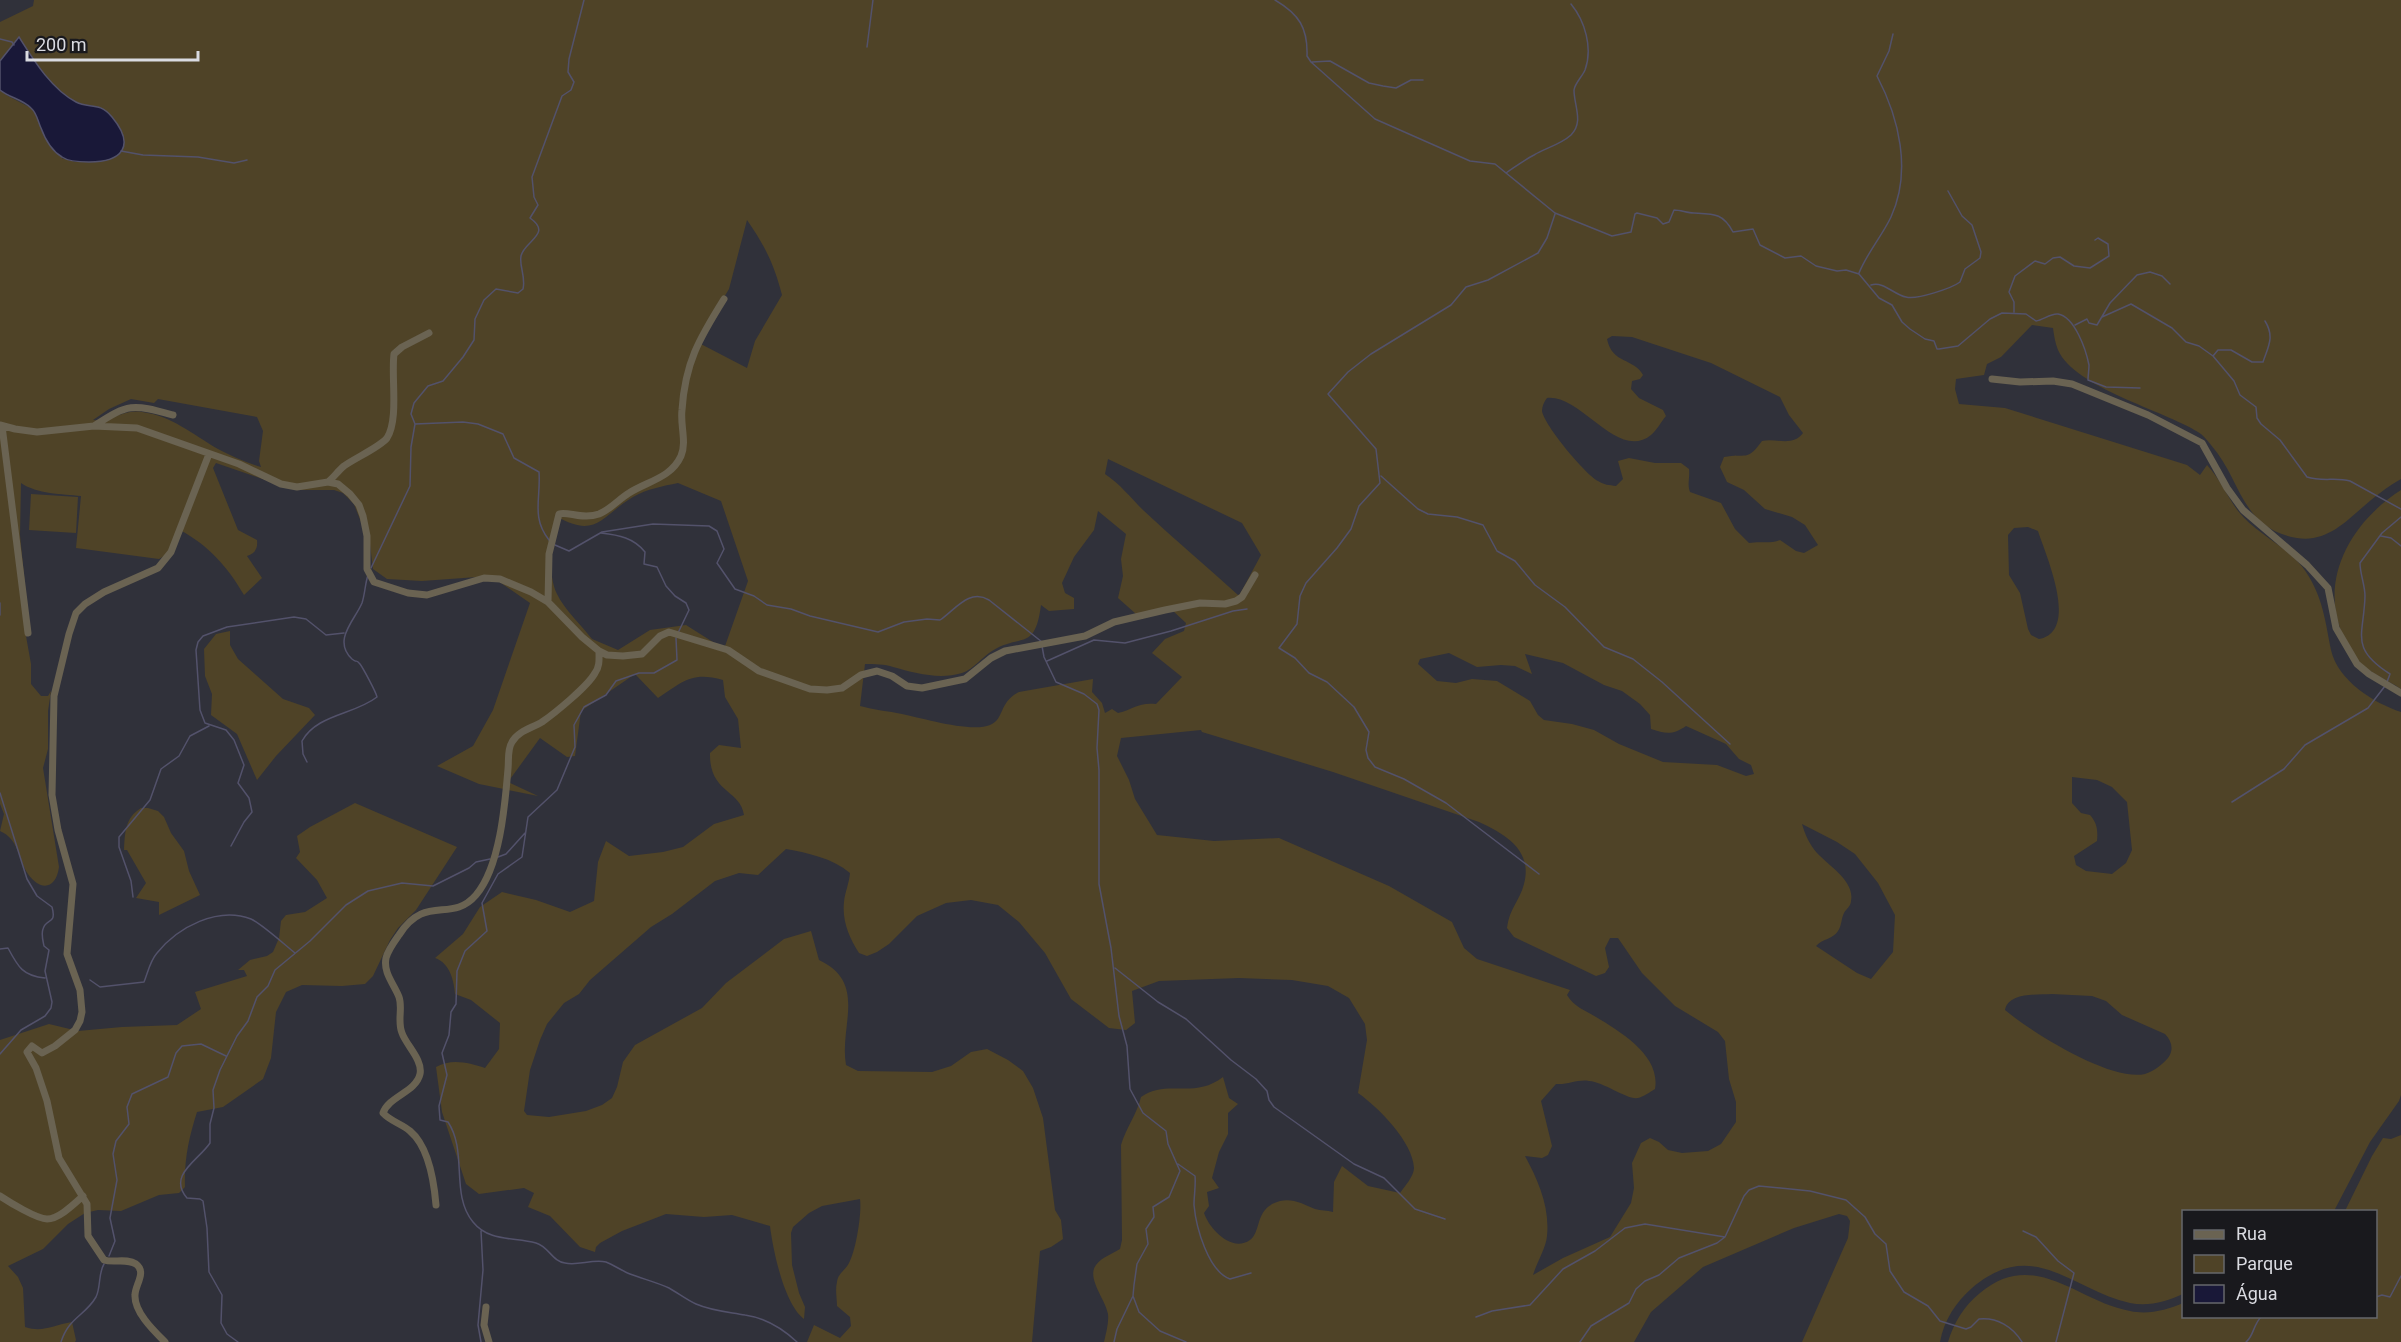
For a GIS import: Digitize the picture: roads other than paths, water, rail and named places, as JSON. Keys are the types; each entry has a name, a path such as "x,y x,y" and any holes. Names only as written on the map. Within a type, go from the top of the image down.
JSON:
{"street":[{"path":"548,602 549,554 559,514 584,517 604,512 627,494 666,474 681,456 682,408 691,358 724,300"},
{"path":"328,482 365,451 382,444 389,435 393,416 394,354 402,347 429,333"},
{"path":"1992,378 2072,384 2148,415 2202,443 2243,510 2307,565 2328,588 2336,628 2357,664 2369,675 2401,693"},
{"path":"94,426 120,409 128,407 141,407 173,415"},
{"path":"28,633 1,425 37,432 94,426 147,430 239,464 281,484 297,488 328,482 344,488 358,505 366,526 367,568 374,582 408,593 427,595 473,581 492,578 520,587 548,602 598,651 613,656 642,654 660,636 669,632 728,650 759,671 810,689 842,688 861,675 878,671 892,676 907,686 922,688 965,679 991,658 1005,651 1085,636 1114,622 1165,610 1200,603 1225,604 1236,601 1242,597 1255,575"},
{"path":"165,1342 151,1327 136,1301 135,1292 141,1276 140,1268 134,1263 104,1260 89,1239 87,1204 59,1158 47,1101 36,1068 27,1052 28,1048 34,1046 44,1052 60,1042 75,1030 82,1012 80,990 67,954 73,884 60,837 52,795 54,696 69,634 76,613 93,598 153,571 164,563 171,552 209,454"},
{"path":"436,1205 435,1192 423,1147 412,1133 383,1113 388,1105 412,1085 420,1074 419,1064 400,1029 399,997 386,967 387,954 407,922 413,917 424,911 451,909 465,904 476,895 487,876 502,830 508,755 512,741 517,735 553,714 591,680 599,666 598,651"},
{"path":"0,1196 37,1217 47,1219 59,1214 83,1196"},
{"path":"486,1307 484,1324 489,1342"}],"water":[{"path":"19,37 43,73 67,96 81,104 103,109 112,117 123,136 124,144 117,155 110,159 89,162 65,159 49,144 33,110 0,90 0,61"}],"waterway":[{"path":"371,568 410,486 411,447 415,424 411,414 414,403 428,386 443,381 463,357 474,340 475,319 484,300 496,289 518,293 523,289 521,256 539,229 530,218 538,205 534,197 532,177 562,96 571,90 574,82 568,72 569,59 584,0"},
{"path":"867,47 873,0"},
{"path":"1275,0 1296,16 1304,30 1307,56 1311,62 1375,119 1470,161 1495,164 1555,213 1612,236 1631,232 1637,213 1657,218 1663,224 1669,222 1674,210 1717,216 1726,221 1733,232 1753,229 1760,245 1785,258 1801,256 1816,266 1859,274 1879,298 1892,305 1902,322 1925,339 1934,341 1937,349 1958,346 1990,319 2002,313 2026,314 2036,321 2058,314 2070,321 2079,335 2089,365 2088,380 2106,387 2140,388"},
{"path":"1506,173 1530,157 1567,138 1577,125 1574,90 1585,70 1588,44 1584,27 1571,4"},
{"path":"1859,273 1891,217 1901,181 1902,163 1897,127 1877,76 1889,51 1893,34"},
{"path":"0,39 12,42 14,45"},
{"path":"1312,62 1330,61 1369,83 1383,86 1396,88 1411,80 1423,80"},
{"path":"121,151 143,155 198,157 234,163 247,160"},
{"path":"1871,285 1880,285 1906,297 1926,295 1960,282 1965,269 1980,258 1981,252 1972,225 1962,216 1948,191"},
{"path":"1539,874 1446,803 1404,779 1375,767 1368,758 1366,750 1369,732 1354,707 1327,682 1309,673 1295,658 1279,648 1297,624 1300,596 1306,583 1337,548 1351,529 1359,506 1380,483 1376,449 1328,394 1348,372 1371,354 1451,305 1466,287 1488,280 1538,253 1547,238 1555,214"},
{"path":"2014,312 2014,302 2009,292 2015,276 2035,261 2045,264 2053,258 2060,257 2074,266 2090,268 2109,256 2108,244 2098,238 2095,240"},
{"path":"2075,325 2087,319 2089,323 2097,325 2110,303 2137,275 2150,272 2162,276 2170,284"},
{"path":"2102,317 2131,304 2172,328 2186,342 2199,346 2213,356 2234,381 2240,395 2256,407 2257,418 2261,424 2280,440 2307,477 2350,481 2401,509"},
{"path":"2213,356 2218,350 2231,350 2252,362 2263,362 2270,337 2265,321"},
{"path":"415,424 463,422 478,424 503,434 514,458 539,472 538,515 543,532 549,540"},
{"path":"1381,476 1418,509 1428,514 1457,517 1483,525 1497,551 1515,561 1535,585 1565,607 1604,647 1633,659 1662,682 1730,744"},
{"path":"2387,682 2390,674 2369,656 2362,640 2365,596 2360,563 2382,533 2401,517"},
{"path":"555,545 569,551 602,532 653,524 709,526 717,531 724,549 717,563 735,589 754,596 767,605 878,632 904,622 940,620 969,598 982,597 989,600 1042,642"},
{"path":"601,533 626,538 641,547 645,552 644,564 657,567 666,586 686,603 689,610 678,633"},
{"path":"2381,536 2391,538 2401,546"},
{"path":"307,762 303,754 302,741 309,732 326,720 358,708 377,697 362,666 352,659 344,645 347,630 362,603 368,575"},
{"path":"0,603 0,615"},
{"path":"1047,661 1094,640 1125,643 1233,611 1247,609"},
{"path":"231,846 252,812 249,798 238,783 244,765 234,740 226,730 205,723 200,710 196,650 198,642 203,636 227,627 294,617 306,619 326,635 344,633"},
{"path":"676,638 677,660 654,673 639,673 616,681 606,695 584,707 574,725 575,747 557,790 528,817 522,857 498,874 482,903 487,931 465,951 457,971 456,1004 451,1012 449,1035 442,1053 447,1075 439,1106 440,1120 448,1122 454,1134 459,1159 462,1199 466,1211 473,1222 486,1233 536,1243 561,1262 570,1264 606,1262 630,1274 669,1288 689,1301 702,1306 767,1321 797,1342"},
{"path":"1042,646 1044,657 1056,682 1084,694 1097,704 1099,710 1097,748 1099,884 1111,948 1119,1016 1127,1046 1130,1089 1143,1113 1166,1131 1168,1144 1180,1171 1169,1197 1153,1207 1154,1217 1146,1229 1148,1244 1137,1264 1133,1296 1139,1312 1160,1331 1186,1342"},
{"path":"2232,802 2284,769 2305,745 2368,708 2385,686"},
{"path":"133,897 131,881 119,847 119,837 150,800 161,769 179,756 190,736 209,726"},
{"path":"0,793 27,879 37,896 52,907 53,913 52,919 44,926 42,933 44,946 49,950 45,971 52,1002 51,1008 45,1016 21,1030 0,1054"},
{"path":"498,857 506,854 525,833"},
{"path":"238,1342 227,1334 221,1323 222,1295 209,1272 203,1201 187,1198 182,1190 181,1182 187,1168 210,1143 210,1124 214,1108 213,1090 220,1070 237,1036 248,1021 257,997 268,986 275,970 310,941 346,905 368,891 402,883 433,886 469,868 476,862 490,859"},
{"path":"90,980 100,987 144,982 155,956 176,935 200,921 225,915 255,921 295,953"},
{"path":"0,949 8,948 18,965 26,973 45,978"},
{"path":"1115,968 1158,1002 1186,1019 1231,1060 1256,1079 1267,1091 1274,1107 1354,1164 1384,1178 1415,1209 1445,1219"},
{"path":"109,1256 115,1241 110,1218 117,1180 113,1154 116,1141 129,1124 127,1107 132,1094 168,1077 176,1053 182,1046 201,1044 226,1056"},
{"path":"1178,1164 1195,1176 1194,1205 1197,1225 1204,1247 1215,1267 1230,1279 1251,1273"},
{"path":"1580,1342 1591,1326 1629,1303 1636,1289 1645,1281 1659,1275 1679,1258 1717,1243 1725,1237 1744,1196 1749,1190 1759,1186 1810,1191 1846,1200 1865,1217 1875,1234 1886,1244 1890,1271 1904,1292 1928,1306 1940,1321 1966,1329 1979,1319 1998,1321 2014,1332 2022,1342"},
{"path":"1476,1317 1492,1311 1530,1305 1563,1269 1595,1251 1625,1228 1645,1224 1725,1237"},
{"path":"481,1231 483,1270 478,1325 481,1342"},
{"path":"2023,1231 2036,1237 2058,1261 2074,1273 2056,1342"},
{"path":"61,1342 68,1327 96,1297 104,1264"},
{"path":"2377,1297 2390,1297 2401,1276"},
{"path":"1114,1342 1117,1329 1133,1296"},
{"path":"2246,1342 2261,1318"}]}
